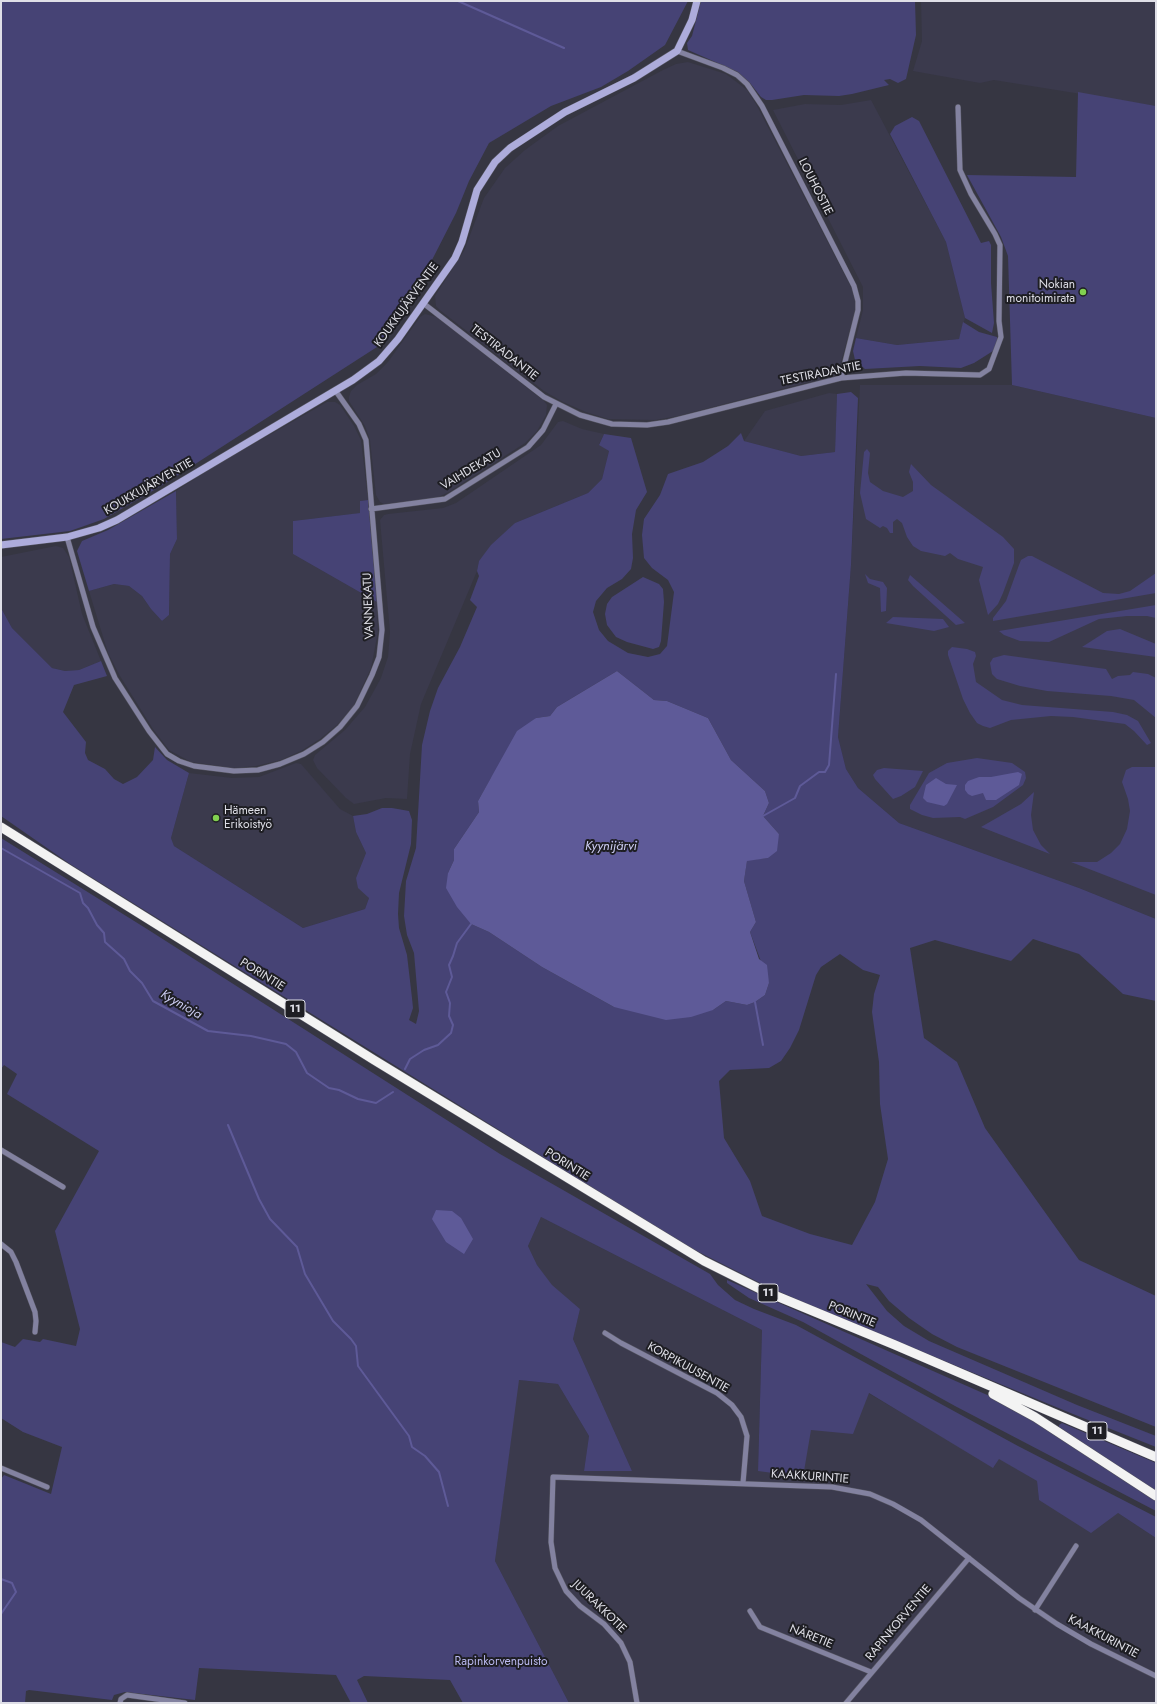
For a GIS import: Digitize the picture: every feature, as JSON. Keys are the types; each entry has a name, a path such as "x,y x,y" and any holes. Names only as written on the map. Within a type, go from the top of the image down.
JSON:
{"highway":[{"name":"PORINTIE","path":"1,827 387,1068 704,1261 762,1290 895,1345 959,1374 1156,1457"},
{"path":"959,1374 975,1385 1035,1417 1156,1496"}],"street":[{"path":"677,51 692,20 697,1"},
{"name":"KOUKKUJÄRVENTIE","path":"1,546 67,537 99,528 117,520 335,390 379,361 398,339 455,258 462,242 477,190 495,162 510,148 564,112 634,78 677,51"},
{"name":"LOUHOSTIE","path":"677,51 723,68 737,75 747,84 762,106 854,286 858,301 858,310 841,378"},
{"name":"TESTIRADANTIE","path":"424,303 556,404 593,419 612,424 647,425 675,420 841,378 906,373 980,375 989,369 1001,337 999,321 1000,245 971,194 960,170 958,107"},
{"name":"VANNEKATU","path":"67,537 93,627 115,678 149,731 167,754 179,761 212,770 234,771 258,770 280,764 304,754 323,742 340,727 357,706 372,675 379,656 382,630 366,440 359,424 335,390"},
{"name":"VAIHDEKATU","path":"371,509 445,499 528,447 543,430 556,404"},
{"path":"1,1150 63,1187"},
{"path":"1,1244 11,1252 16,1262 35,1312 35,1332"},
{"name":"KORPIKUUSENTIE","path":"605,1332 621,1343 718,1393 732,1404 741,1417 747,1436 743,1483"},
{"path":"1,1468 47,1487"},
{"name":"KAAKKURINTIE","path":"553,1477 832,1487 870,1494 893,1504 921,1520 1035,1610 1091,1644 1156,1676"},
{"name":"JUURAKKOTIE","path":"553,1477 551,1542 555,1568 566,1591 580,1606 604,1624 621,1643 630,1662 637,1703"},
{"path":"1035,1610 1076,1546"},
{"name":"RAPINKORVENTIE","path":"846,1703 969,1558"},
{"name":"NÄRETIE","path":"750,1611 760,1627 871,1672"},
{"path":"120,1701 127,1695 185,1703"}],"shaded area":[{"path":"921,1 1156,1 1156,106 994,80 980,83 913,71 922,41"},
{"path":"688,62 726,74 747,90 756,104 852,289 855,301 855,311 838,373 836,375 678,416 655,420 608,419 586,412 563,402 544,391 441,311 436,306 435,296 464,251 484,198 505,168 525,150 558,126 663,70 676,64"},
{"path":"871,100 946,242 965,318 959,339 897,345 856,338 863,310 863,287 773,110 805,104 841,105"},
{"path":"425,314 437,317 544,401 547,405 546,415 537,431 525,443 449,492 436,498 384,504 380,502 376,495 370,440 365,426 349,401 349,397 351,391 357,385 376,374 388,362 420,317"},
{"path":"860,385 1012,385 1156,418 1156,919 1079,888 899,823 858,788 846,769 838,737 851,565"},
{"path":"829,393 837,394 835,452 801,456 744,441 765,411"},
{"path":"327,402 335,402 340,405 354,426 361,440 368,500 360,501 361,513 293,521 293,554 377,602 378,632 371,668 354,705 337,725 320,739 301,751 281,760 256,766 233,768 191,762 169,750 153,729 120,676 108,653 89,591 114,584 129,586 142,596 162,621 169,615 170,554 177,539 176,491 215,466"},
{"path":"563,421 582,429 604,434 599,444 609,451 602,479 588,493 515,523 479,561 477,571 421,704 410,754 407,799 386,798 354,804 346,798 317,768 313,760 315,755 345,730 365,707 381,678 388,657 390,632 380,520 384,515 388,514 443,508 456,503 541,445 558,422"},
{"path":"56,546 63,548 69,557 82,614 101,661 79,670 65,671 52,668 12,628 1,608 1,557"},
{"path":"296,763 301,764 340,809 353,816 356,832 366,853 356,878 369,898 365,909 303,928 174,846 171,838 189,773 232,778 259,777"},
{"path":"541,1217 762,1330 758,1471 811,1430 868,1393 994,1467 999,1458 1037,1481 1039,1500 1118,1513 1156,1538 1156,1703 569,1703 495,1561 518,1380 558,1384 589,1436 584,1471 632,1471 573,1339 580,1309 552,1286 537,1265 528,1246"}],"green space":[{"path":"1,1 688,1 665,45 628,71 601,87 551,106 489,143 469,181 456,213 412,299 377,347 161,486 104,519 70,531 1,539"},
{"path":"701,1 915,1 916,35 906,79 898,83 890,79 884,80 889,85 839,96 804,95 766,100 761,97 750,83 738,72 688,50 687,43 692,36"},
{"name":"Nokian monitoimirata","path":"1078,92 1156,106 1156,418 1012,385 1008,256 1001,237 967,175 1076,177"},
{"path":"912,117 919,121 981,243 989,241 991,245 991,283 994,323 992,333 965,318 946,242 890,134 895,126"},
{"path":"963,322 979,332 997,337 998,340 993,351 974,363 961,368 920,366 865,369 855,360 853,351 856,338 897,345 959,339"},
{"path":"851,392 858,398 851,565 838,737 846,769 858,788 899,823 1079,888 1156,919 1156,1001 1123,994 1079,954 1033,939 1011,961 935,940 910,948 924,1038 957,1062 985,1128 1079,1260 1156,1296 1156,1427 957,1347 932,1334 909,1318 889,1301 878,1287 866,1284 887,1311 904,1326 929,1341 1077,1405 1156,1436 1156,1447 816,1308 762,1284 683,1244 70,864 1,816 1,608 12,628 52,668 65,671 79,670 101,661 107,676 74,685 63,712 86,742 85,753 88,760 105,769 114,779 123,784 137,777 153,760 155,747 167,760 189,773 171,838 174,846 303,928 365,909 369,898 358,888 356,878 366,853 356,832 353,816 367,814 382,808 409,811 412,820 411,844 399,893 398,914 399,928 407,955 412,998 413,1008 409,1020 416,1024 419,1011 414,953 407,935 404,916 406,881 416,848 422,745 430,711 438,688 460,647 477,607 470,600 479,576 477,571 479,561 491,545 515,523 588,493 602,479 609,451 599,445 604,434 631,438 647,492 636,510 632,534 633,558 631,569 622,579 607,588 596,601 593,612 599,630 608,641 628,653 648,657 660,654 667,646 674,592 668,580 652,568 644,558 642,535 644,519 660,495 668,474 703,462 728,446 741,433 744,441 801,456 835,452 837,394","holes":["617,671 654,700 667,701 708,718 731,760 765,791 769,803 763,816 779,834 768,858 747,860 744,881 756,922 750,932 769,983 765,995 755,1002 747,1005 726,1001 713,1010 614,1007 542,967 489,932 471,924 448,873 454,860 454,849 479,812 478,801 491,778 536,718 550,716 557,707","840,954 863,970 880,975 874,994 872,1012 879,1062 880,1104 888,1159 875,1202 852,1245 810,1234 762,1216 750,1181 724,1138 719,1081 730,1070 769,1068 781,1061 790,1048 799,1030 816,975 821,967"]},
{"path":"867,449 870,453 868,473 870,482 883,491 903,497 913,491 913,482 909,472 911,464 931,485 1003,537 1014,549 1014,563 1003,593 998,604 988,615 979,580 983,567 958,559 950,553 945,556 921,551 913,546 907,537 902,523 897,519 893,522 893,533 890,533 887,528 883,526 880,528 866,519 860,493 864,452"},
{"path":"176,491 177,539 170,554 169,615 162,621 142,596 129,586 114,584 89,591 77,551 82,541 108,530"},
{"path":"368,500 377,602 293,554 293,521 360,513 360,501"},
{"path":"1028,556 1032,556 1103,593 1119,594 1130,591 1156,573 1156,593 993,621 993,618 1006,601 1021,560"},
{"path":"865,574 870,579 883,582 887,588 886,611 881,612 880,588 868,583"},
{"path":"910,575 965,623 956,625 913,586 908,580"},
{"path":"643,577 659,584 663,589 664,602 661,641 659,647 653,649 627,642 616,637 607,625 605,614 607,604 612,597"},
{"path":"1156,605 1156,618 1147,616 1127,616 1099,619 1049,642 1020,641 1004,635 999,631"},
{"path":"893,617 943,619 949,627 934,631 886,623"},
{"path":"1120,629 1156,644 1156,657 1082,647 1107,631"},
{"path":"952,647 967,649 975,652 976,656 973,664 976,682 1002,700 1022,705 1113,712 1127,715 1138,721 1151,743 1147,745 1125,724 1073,717 1051,716 1011,720 990,728 983,726 977,723 963,699 948,655 948,651"},
{"path":"1004,655 1106,669 1112,679 1118,676 1130,675 1133,672 1148,674 1156,678 1156,718 1134,700 1111,696 1047,691 1020,686 997,679 992,674 990,663 993,658"},
{"path":"977,758 1012,763 1025,772 1026,778 1023,785 993,807 965,819 960,817 933,818 922,815 910,809 910,805 929,773 947,763"},
{"path":"1132,767 1156,767 1156,895 1071,862 1097,862 1111,853 1120,844 1127,829 1130,811 1128,799 1122,782 1126,770"},
{"path":"884,768 923,771 915,787 893,799 873,775 877,770"},
{"path":"1034,792 1031,815 1033,830 1041,845 1050,854 981,827 1021,804"},
{"name":"Rapinkorvenpuisto","path":"1,838 147,929 500,1154 710,1274 718,1285 735,1300 796,1325 1018,1446 1156,1517 1156,1538 1118,1513 1091,1533 1039,1500 1037,1481 999,1459 993,1468 869,1393 853,1434 811,1430 803,1477 758,1471 762,1330 541,1217 528,1246 537,1265 552,1285 580,1309 573,1339 632,1471 584,1471 589,1436 558,1384 519,1380 495,1561 569,1703 463,1703 450,1680 364,1676 357,1680 368,1703 351,1703 336,1675 199,1668 195,1700 125,1692 114,1695 112,1700 29,1690 26,1691 25,1703 1,1703 1,1479 4,1475 51,1494 62,1447 23,1432 1,1418 1,1342 15,1347 23,1339 40,1342 43,1339 76,1346 80,1329 55,1231 99,1151 7,1094 17,1074 4,1065 1,1069"},
{"path":"727,1280 1019,1409 1156,1500 1156,1511 955,1406 803,1322 749,1298 727,1283"},
{"path":"1062,1423 1156,1463 1156,1493 1059,1427"}],"water":[{"name":"Kyynijärvi","path":"617,671 654,700 667,701 708,718 731,760 765,791 769,803 763,816 779,834 777,851 768,858 747,861 744,881 756,922 750,932 759,959 767,965 769,983 765,995 755,1002 747,1005 726,1001 713,1010 691,1017 666,1020 614,1007 542,967 489,932 471,924 457,907 446,888 448,873 454,860 454,849 479,812 478,801 517,731 536,718 550,716 557,707"},
{"path":"1018,772 1022,774 1019,785 996,800 986,800 983,793 972,796 965,790 965,785 968,781 979,777 991,777"},
{"path":"936,778 946,784 957,785 947,804 944,806 927,802 923,798 926,785"},
{"path":"436,1210 452,1211 461,1218 473,1239 464,1254 446,1242 432,1219"}],"waterway":[{"path":"458,1 564,48"},
{"path":"763,816 795,798 800,786 819,772 825,772 829,765 836,674"},
{"name":"Kyynioja","path":"1,848 80,893 83,903 88,908 97,925 104,933 105,942 124,959 130,971 142,983 153,1001 208,1031 251,1036 286,1044 296,1052 307,1073 329,1088 339,1090 358,1099 376,1103 393,1092"},
{"name":"Kyynioja","path":"405,1069 410,1059 424,1050 438,1045 451,1033 453,1025 449,1016 450,1003 446,992 452,977 449,965 457,943 471,924"},
{"path":"755,1002 763,1045"},
{"path":"228,1125 259,1199 270,1219 297,1247 305,1274 333,1321 356,1346 358,1366 409,1436 412,1447 425,1456 439,1472 448,1506"},
{"name":"Kyynioja","path":"1,1579 12,1583 16,1592 1,1614"}],"place":[{"name":"Nokian monitoimirata","path":"1083,292"},
{"name":"Hämeen Erikoistyö","path":"216,818"}]}
